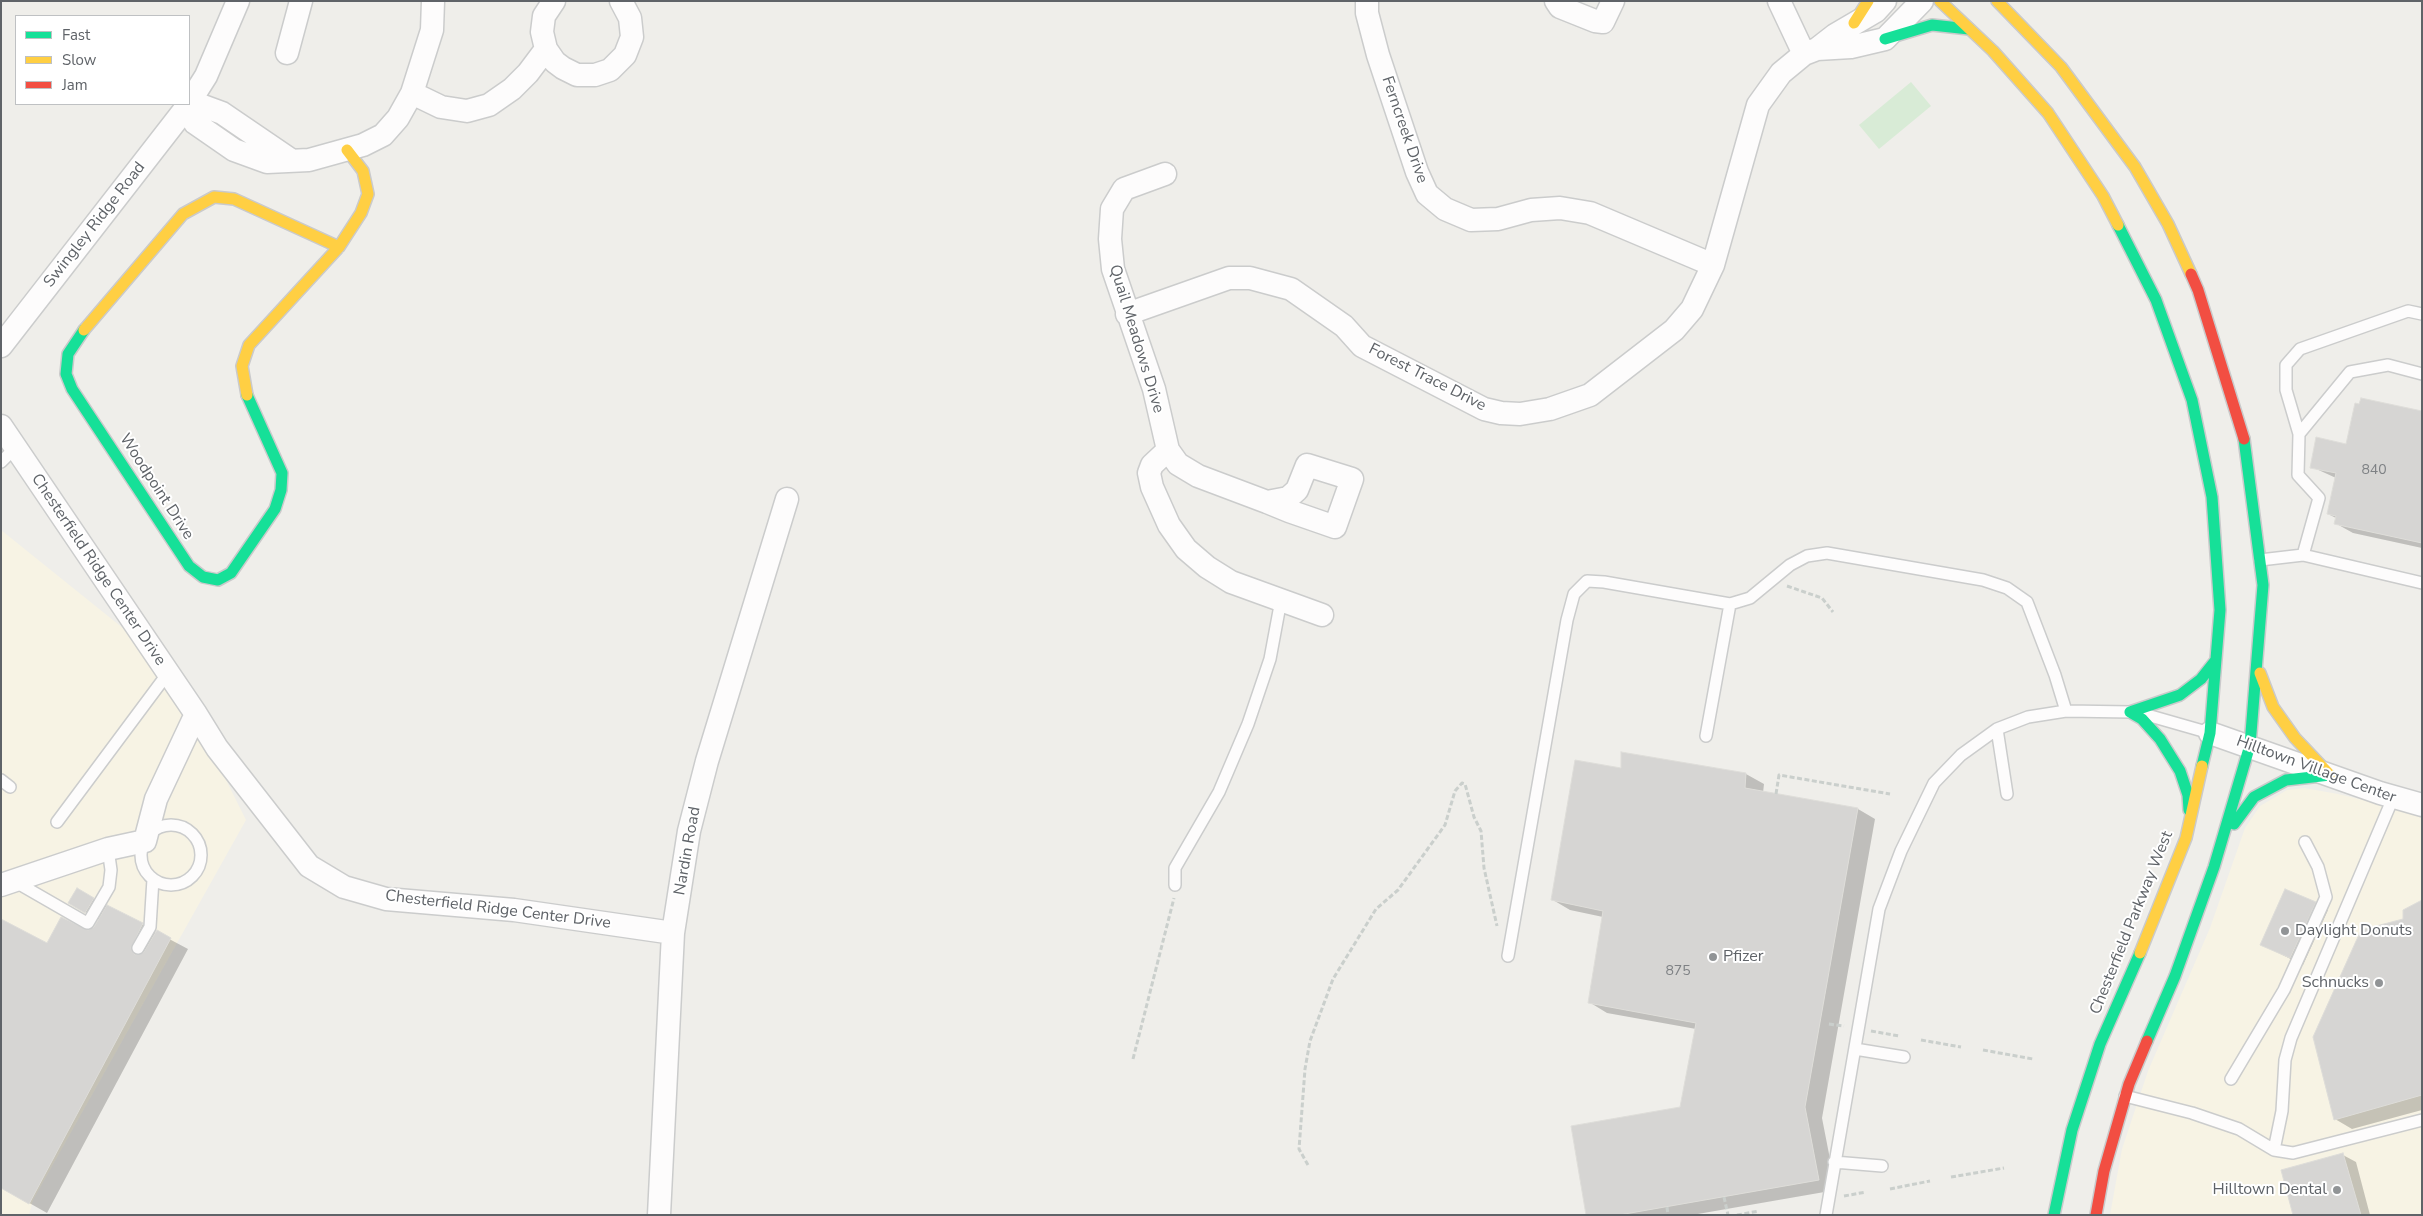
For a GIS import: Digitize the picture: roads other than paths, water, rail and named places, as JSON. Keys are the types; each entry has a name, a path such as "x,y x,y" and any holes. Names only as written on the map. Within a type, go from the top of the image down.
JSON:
{"street":[{"name":"Swingley Ridge Road","path":"190,102 206,76 238,1"},
{"path":"287,53 302,1"},
{"path":"188,105 204,106 222,113 291,160 310,160 347,150 383,135 398,118 412,93 432,30 432,1"},
{"path":"554,1 544,16 542,32 546,49 555,62 577,74 595,75 610,70 625,55 632,37 630,18 621,1"},
{"name":"Ferncreek Drive","path":"1367,1 1367,13 1378,55 1416,172 1427,194 1445,209 1471,220 1498,219 1530,210 1560,208 1590,214 1713,264"},
{"path":"1556,1 1560,7 1595,21 1603,22 1613,1"},
{"path":"1779,1 1811,52 1851,48 1932,25 1969,29"},
{"path":"1854,23 1868,1"},
{"name":"Forest Trace Drive","path":"1127,314 1229,278 1250,278 1291,289 1344,326 1362,346 1484,409 1501,413 1520,414 1550,409 1590,395 1650,351 1674,330 1692,309 1713,264 1758,105 1781,73 1854,23 1876,11 1884,1"},
{"path":"1885,39 1922,1"},
{"name":"Chesterfield Parkway West","path":"1940,1 1993,50 2048,113 2103,196 2156,300 2192,400 2212,497 2220,610 2210,733 2186,838 2157,914 2100,1044 2072,1130 2054,1215"},
{"path":"1997,1 2038,40 2094,109 2135,167 2168,224 2198,290 2244,435 2263,585 2258,668 2250,745 2223,840 2175,976 2125,1096 2104,1171 2096,1215"},
{"path":"412,93 441,107 459,110 467,111 489,105 512,89 528,73 546,49"},
{"name":"Swingley Ridge Road","path":"1,346 188,105"},
{"name":"Woodpoint Drive","path":"339,247 234,199 214,197 183,214 76,339 68,354 66,374 72,389 189,566 203,577 218,580 232,573 275,509 281,490 282,473 244,389 242,366 249,345 339,247 361,213 368,194 363,172 347,150"},
{"name":"Quail Meadows Drive","path":"1165,174 1124,189 1112,209 1110,239 1113,269 1154,389 1168,450 1178,464 1198,476 1267,502"},
{"name":"Chesterfield Ridge Center Drive","path":"1,426 8,455 102,573 223,756 309,866 344,887 386,899 514,910 673,933"},
{"path":"1168,450 1152,465 1149,474 1152,487 1169,525 1186,549 1207,567 1231,582 1322,615"},
{"name":"Nardin Road","path":"658,1215 673,933 689,831 787,499"},
{"path":"2130,712 2180,695 2201,679 2216,660"},
{"path":"2258,668 2273,707 2295,738 2330,775"},
{"path":"2130,712 2142,719 2160,738 2180,771 2188,795 2189,822"},
{"path":"8,883 108,850 144,841 156,799 196,714"},
{"name":"Hilltown Village Center","path":"2210,733 2250,745 2393,798 2422,805"},
{"path":"2223,840 2254,797 2286,780 2330,775"}],"lane":[{"path":"2013,1 2038,40"},
{"path":"2303,555 2319,498 2298,474 2299,434 2286,390 2286,365 2300,349 2408,311 2422,314"},
{"path":"2299,434 2350,372 2388,365 2422,374"},
{"path":"1508,956 1567,620 1574,594 1587,581 1604,582 1730,604 1750,598 1790,565 1807,556 1827,553 1983,580 2007,588 2027,602 2055,675 2066,711"},
{"path":"2260,560 2303,555 2422,582"},
{"path":"1175,885 1175,868 1219,792 1248,724 1270,659 1281,600"},
{"path":"1706,736 1730,604"},
{"path":"56,822 168,674"},
{"path":"1826,1215 1878,909 1901,851 1934,783 1961,755 1997,729 2028,718 2066,711 2130,712 2210,733"},
{"path":"1997,729 2007,794"},
{"path":"2274,1150 2282,1111 2285,1060 2291,1038 2393,798"},
{"path":"176,825 192,833 201,849 199,867 188,880 170,886 153,879 142,862 144,841 158,828 176,825"},
{"path":"2231,1078 2284,990 2326,897 2318,867 2305,842"},
{"path":"8,883 88,923 108,887 111,870 108,850"},
{"path":"138,948 150,927 153,879"},
{"path":"1855,1049 1904,1057"},
{"path":"2125,1096 2192,1113 2239,1129 2274,1150 2293,1153 2422,1120"},
{"path":"1834,1162 1882,1166"}],"place":[{"name":"Daylight Donuts","path":"2285,931"},
{"name":"Pfizer","path":"1713,957"},
{"name":"Schnucks","path":"2379,983"},
{"name":"Hilltown Dental","path":"2337,1190"}]}
